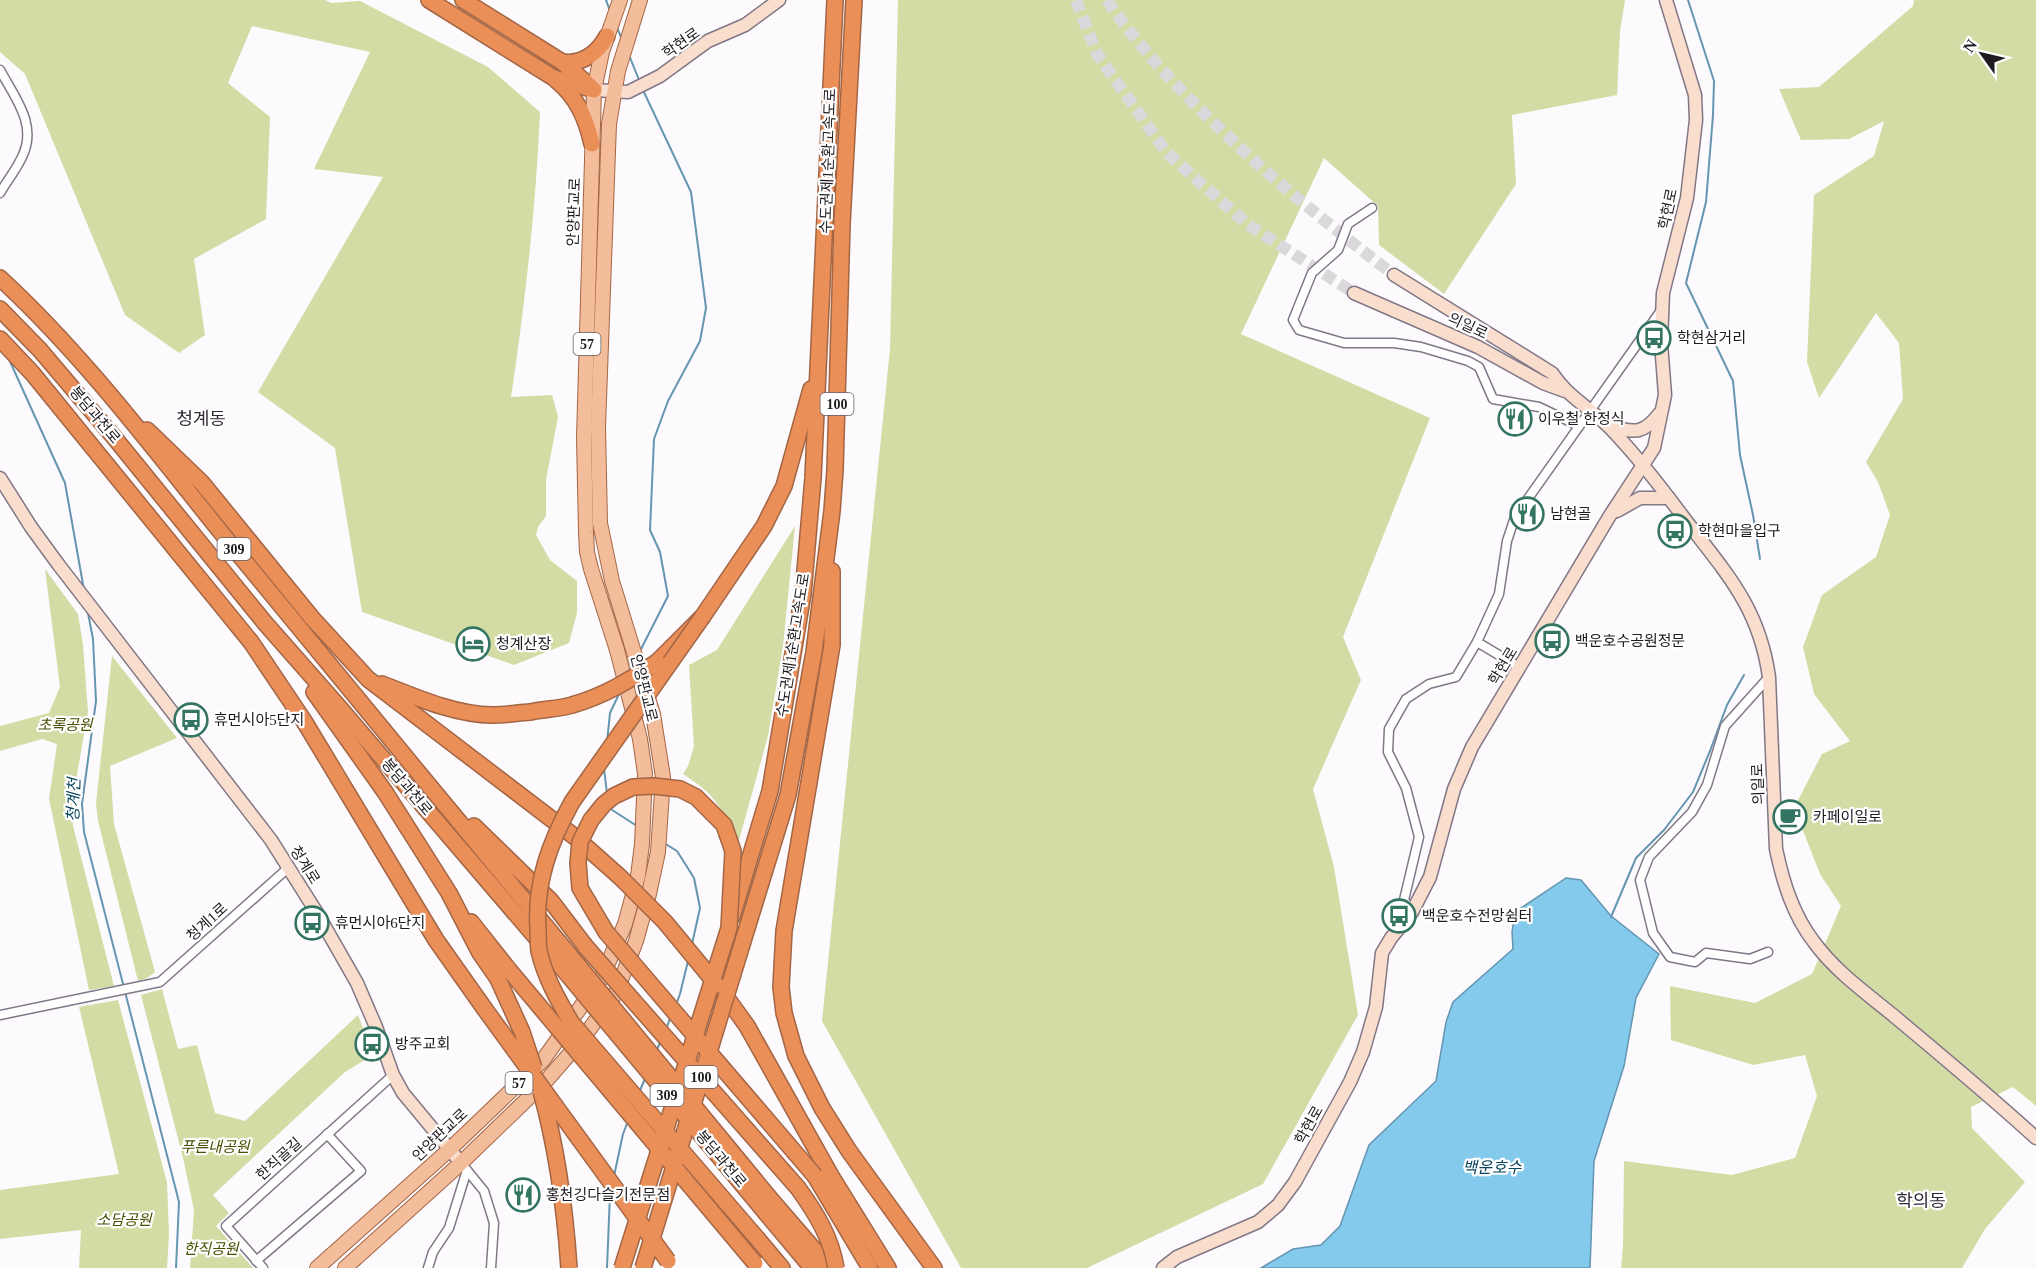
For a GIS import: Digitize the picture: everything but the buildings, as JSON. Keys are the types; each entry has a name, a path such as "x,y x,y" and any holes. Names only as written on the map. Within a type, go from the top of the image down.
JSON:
{"highway":[{"path":"429,0 554,78 594,90"},
{"path":"463,0 562,62 594,90"},
{"name":"수도권제1순환고속도로","path":"622,1268 770,791 803,594 813,478 835,1"},
{"name":"수도권제1순환고속도로","path":"643,1268 788,795 814,652 835,471 842,224 854,5"},
{"path":"562,62 574,63 585,59 599,48 608,32"},
{"path":"554,78 577,103 584,116 592,144"},
{"name":"봉담과천로","path":"0,278 47,325 113,400 419,774 573,970 769,1207 812,1268"},
{"name":"봉담과천로","path":"0,309 40,350 113,436 265,623 573,970"},
{"name":"봉담과천로","path":"0,339 33,374 251,642 304,721 436,940 671,1264"},
{"path":"782,1268 571,1022 553,991 539,951 537,916 539,885 548,851 572,802 764,526 784,486 820,357"},
{"name":"봉담과천로","path":"113,400 202,483 312,618 368,679 574,837 620,877 679,937 747,1026 831,1176 888,1268"},
{"path":"832,512 832,645 784,932 781,987 784,1013 796,1056 822,1108 849,1151 934,1268"},
{"path":"368,679 432,703 490,715 570,706 601,696 629,681 657,662 703,616"},
{"path":"265,623 281,649 338,723 385,792 503,975 757,1266"},
{"path":"419,774 551,901 586,947 798,1188 815,1212 826,1234 836,1268"},
{"path":"729,928 733,851 724,825 711,811 696,797 680,789 654,786 633,788 614,796 604,804 591,820 580,842 578,863 580,888 592,910 606,932 815,1176 870,1268"},
{"path":"503,975 542,1093 556,1153 564,1206 569,1268"},
{"name":"봉담과천로","path":"769,1207 830,1268"},
{"path":"653,1268 659,1213"}],"main road":[{"name":"안양판교로","path":"317,1268 449,1150 543,1060 602,977 625,924 638,876 645,774 629,692 587,552 584,438 594,90 608,32 620,0"},
{"name":"안양판교로","path":"345,1268 464,1167 580,1042 616,993 636,940 658,852 662,815 662,768 653,714 612,581 600,523 599,496 598,427 609,124 613,93 623,50 640,0"}],"street":[{"name":"학현로","path":"594,90 613,93 628,92 660,76 708,41 760,16 779,0"},
{"name":"학현로","path":"1162,1268 1177,1257 1258,1222 1278,1205 1296,1182 1350,1082 1363,1052 1376,1007 1382,954 1391,938 1412,912 1430,877 1454,789 1472,747 1609,517 1654,448 1665,395 1661,344 1663,293 1687,198 1696,120 1695,95 1666,0"},
{"path":"0,70 27,121 28,143 22,158 0,193"},
{"path":"1372,208 1348,224 1338,250 1312,273 1293,320 1299,330 1344,343 1394,343 1421,347 1468,360 1479,367 1493,399 1539,407 1579,426"},
{"name":"의일로","path":"1394,275 1552,373 1567,391 1610,427 1645,465 1731,579 1749,608 1766,654 1769,677 1776,849 1790,901 1813,941 1838,969 2036,1138"},
{"name":"의일로","path":"1354,293 1478,347 1543,383 1567,391"},
{"path":"1412,912 1404,900 1419,837 1406,788 1388,752 1389,729 1406,699 1429,684 1456,677 1477,642 1499,594 1507,541 1515,517 1662,308"},
{"path":"1610,427 1628,431 1639,430 1650,426 1660,413"},
{"name":"청계로","path":"0,478 58,564 270,840 357,983 393,1075 403,1093 464,1167"},
{"path":"1609,517 1640,498 1669,498"},
{"path":"1477,642 1519,667"},
{"path":"1768,952 1750,959 1706,953 1695,962 1670,957 1653,933 1640,880 1649,857 1692,812 1707,785 1725,726 1769,677"},
{"name":"청계1로","path":"0,1015 160,982 288,868"},
{"name":"한직골길","path":"263,1268 226,1226 393,1075"},
{"path":"256,1260 361,1171 327,1134"},
{"path":"428,1268 433,1252 449,1227 464,1167"},
{"path":"464,1167 484,1191 494,1223 491,1268"}],"green space":[{"path":"0,0 325,0 331,3 360,1 488,67 540,112 529,255 511,397 552,395 558,417 546,480 546,516 538,527 536,535 550,560 577,581 577,613 569,643 514,665 362,612 335,448 258,392 383,177 314,169 370,52 252,26 228,83 270,117 266,219 194,259 205,335 179,353 125,315 25,74 0,52"},
{"path":"898,0 1625,0 1620,31 1617,95 1512,115 1516,184 1444,294 1379,245 1378,206 1324,158 1241,334 1430,418 1343,637 1361,680 1313,789 1334,867 1358,1015 1263,1184 1087,1268 961,1268 822,1021 890,349"},
{"path":"1914,0 2036,0 2036,1106 2013,1087 1971,1107 1972,1128 2025,1182 1985,1229 1962,1268 1621,1268 1624,1161 1732,1175 1795,1158 1817,1096 1805,1055 1753,1065 1671,1040 1670,986 1755,1003 1812,974 1841,906 1820,874 1794,808 1822,754 1850,741 1814,694 1803,647 1822,595 1876,557 1890,515 1878,482 1866,462 1903,399 1899,343 1876,313 1819,398 1807,362 1814,195 1874,156 1884,121 1849,139 1801,140 1779,89 1819,87 1913,6"},
{"path":"795,526 783,646 768,736 736,851 720,808 704,789 683,774 694,746 689,665 717,650"},
{"name":"초록공원","path":"45,569 78,614 83,645 88,712 72,803 73,826 114,986 89,990 49,799 57,744 42,739 0,751 0,726 49,713 60,687"},
{"path":"112,656 177,738 110,766 114,824 155,972 138,981 98,821 96,803"},
{"name":"푸른내공원","path":"162,989 178,1049 197,1045 215,1113 245,1121 358,1015 373,1055 345,1072 213,1195 229,1213 216,1226 253,1268 190,1268 194,1210 141,995"},
{"name":"소담공원","path":"118,1000 167,1182 169,1234 167,1268 79,1268 81,1230 0,1239 0,1190 119,1174 79,1007"}],"water":[{"name":"백운호수","path":"1566,878 1581,880 1611,916 1659,954 1636,998 1624,1066 1594,1161 1590,1268 1261,1268 1293,1249 1321,1245 1340,1226 1369,1145 1436,1081 1446,1022 1453,1002 1513,949 1512,932 1515,912"}],"waterway":[{"path":"606,0 610,11"},
{"path":"1688,0 1714,81 1706,202 1686,283 1733,381 1740,455 1760,559"},
{"path":"617,28 622,39"},
{"path":"629,55 639,80"},
{"path":"640,651 668,596 660,552 650,530 654,439 668,401 700,341 706,308 691,192 642,88"},
{"name":"청계천","path":"8,357 65,483 84,590"},
{"name":"청계천","path":"88,613 93,639 96,701 82,804 84,832 179,1202 176,1268"},
{"path":"1611,917 1636,858 1664,830 1693,792 1727,705 1744,675"},
{"path":"607,742 610,713 619,694"},
{"path":"604,769 607,793"},
{"path":"609,808 637,826"},
{"path":"664,843 677,851 694,878 700,908 692,944"},
{"path":"676,1005 688,961"},
{"path":"666,1030 670,1018"},
{"path":"656,1052 661,1040"},
{"path":"639,1093 646,1076"},
{"path":"614,1176 628,1121"},
{"path":"607,1268 610,1194"}],"tunnel":[{"path":"1076,0 1097,54 1167,153 1247,224 1354,293"},
{"path":"1107,0 1156,64 1234,142 1300,201 1394,275"}],"place":[{"name":"학현삼거리","path":"1654,338"},
{"name":"이우철 한정식","path":"1515,419"},
{"name":"남현골","path":"1527,514"},
{"name":"학현마을입구","path":"1675,531"},
{"name":"백운호수공원정문","path":"1552,641"},
{"name":"청계산장","path":"473,644"},
{"name":"휴먼시아5단지","path":"191,720"},
{"name":"카페이일로","path":"1790,817"},
{"name":"백운호수전망쉼터","path":"1399,916"},
{"name":"휴먼시아6단지","path":"312,923"},
{"name":"방주교회","path":"372,1044"},
{"name":"홍천깅다슬기전문점","path":"523,1195"}],"district":[{"name":"청계동","path":"201,419"},
{"name":"학의동","path":"1921,1201"}],"park label":[{"name":"한직공원","path":"211,1249"}]}
